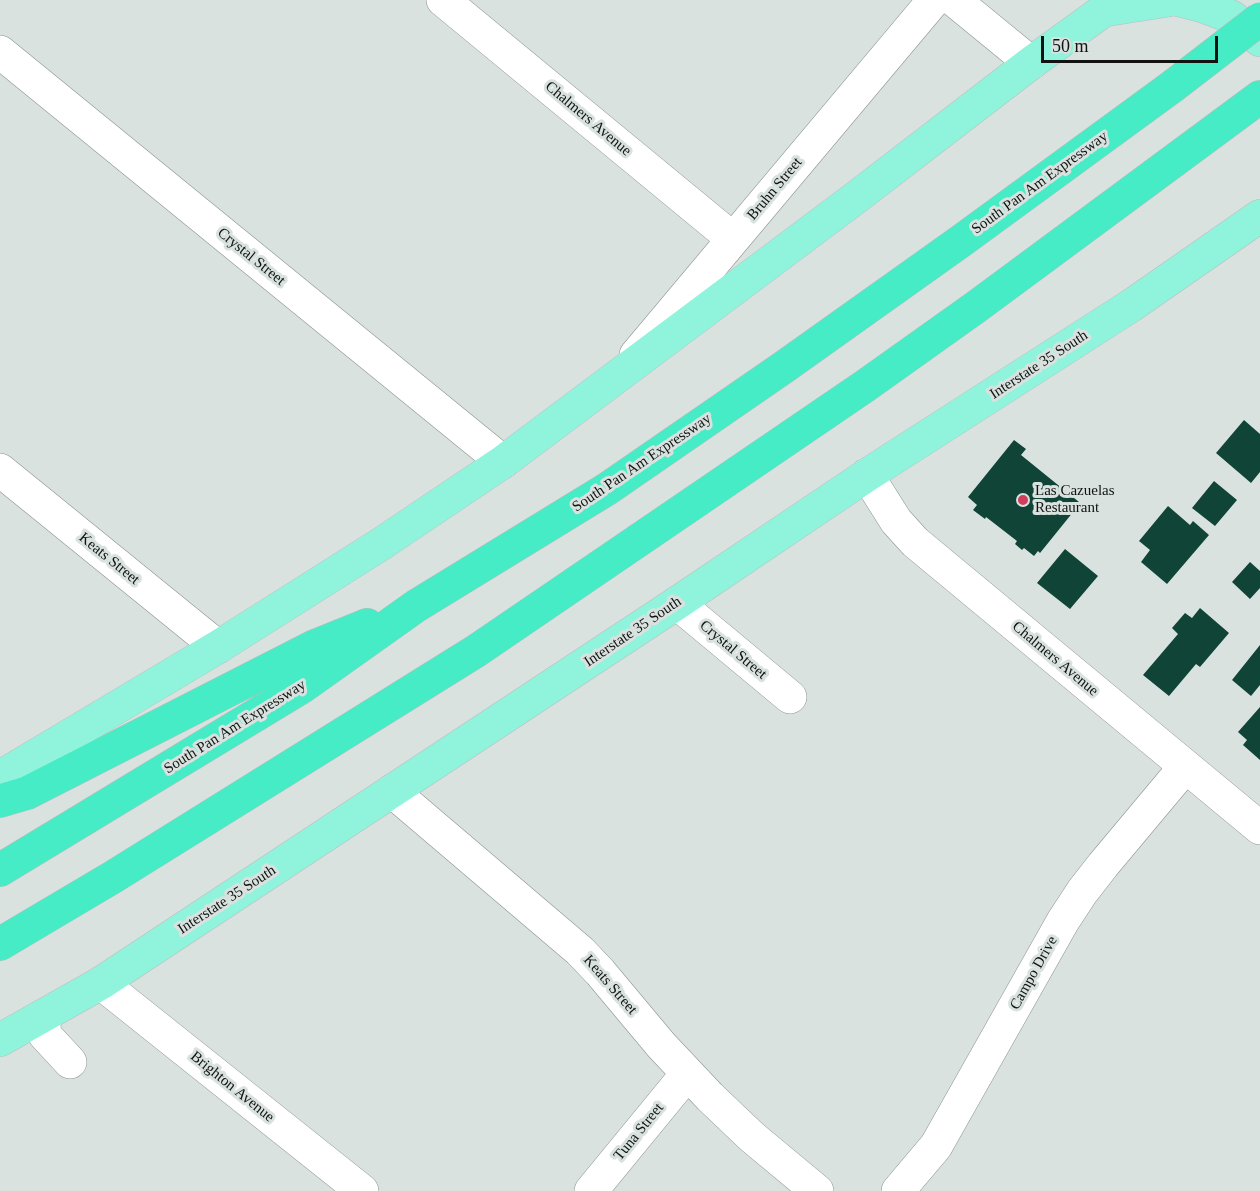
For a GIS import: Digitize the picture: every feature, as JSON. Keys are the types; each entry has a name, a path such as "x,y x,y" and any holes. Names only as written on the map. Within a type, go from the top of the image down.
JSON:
{"highway":[{"name":"South Pan Am Expressway","path":"0,870 302,687 416,606 607,489 961,242 1260,19"},
{"path":"0,944 113,877 476,651 976,307 1260,97"},
{"path":"0,801 27,793 315,646 416,606"}],"main road":[{"path":"0,777 218,647 381,544 503,462 1031,63 1112,5 1169,0"},
{"path":"1179,0 1232,17 1260,40"},
{"name":"Interstate 35 South","path":"0,1040 101,983 867,475 1132,306 1260,216"}],"street":[{"name":"Chalmers Avenue","path":"444,0 733,239"},
{"name":"Bruhn Street","path":"617,377 934,0"},
{"path":"954,0 1031,63"},
{"name":"Crystal Street","path":"0,51 503,462"},
{"name":"Keats Street","path":"0,470 218,647"},
{"name":"Chalmers Avenue","path":"867,475 896,520 915,542 1260,828"},
{"name":"Crystal Street","path":"677,603 790,697"},
{"name":"Campo Drive","path":"898,1191 936,1146 1063,921 1082,892 1185,767"},
{"name":"Keats Street","path":"392,791 580,951 687,1074 752,1137 817,1191"},
{"name":"Brighton Avenue","path":"101,983 362,1191"},
{"path":"43,1016 45,1035 70,1062"},
{"name":"Tuna Street","path":"591,1191 687,1074"}],"building":[{"path":"1244,420 1260,434 1260,472 1251,483 1216,453"},
{"name":"Las Cazuelas Restaurant","path":"1014,440 1026,449 1021,455 1079,502 1040,553 1038,551 1034,556 1024,548 1022,550 1015,544 1017,541 973,510 977,505 968,497"},
{"path":"1214,481 1237,500 1215,526 1192,508"},
{"path":"1168,506 1190,525 1193,521 1209,535 1167,584 1141,562 1150,550 1139,541"},
{"path":"1065,549 1098,576 1070,609 1037,583"},
{"path":"1250,562 1260,571 1260,588 1250,599 1232,582"},
{"path":"1200,608 1229,633 1200,667 1196,664 1169,696 1143,675 1178,634 1172,628 1185,613 1192,618"},
{"path":"1260,645 1260,685 1251,696 1232,680"},
{"path":"1260,707 1260,760 1243,745 1247,740 1238,732"}],"place":[{"name":"Las Cazuelas Restaurant","path":"1023,500"}]}
